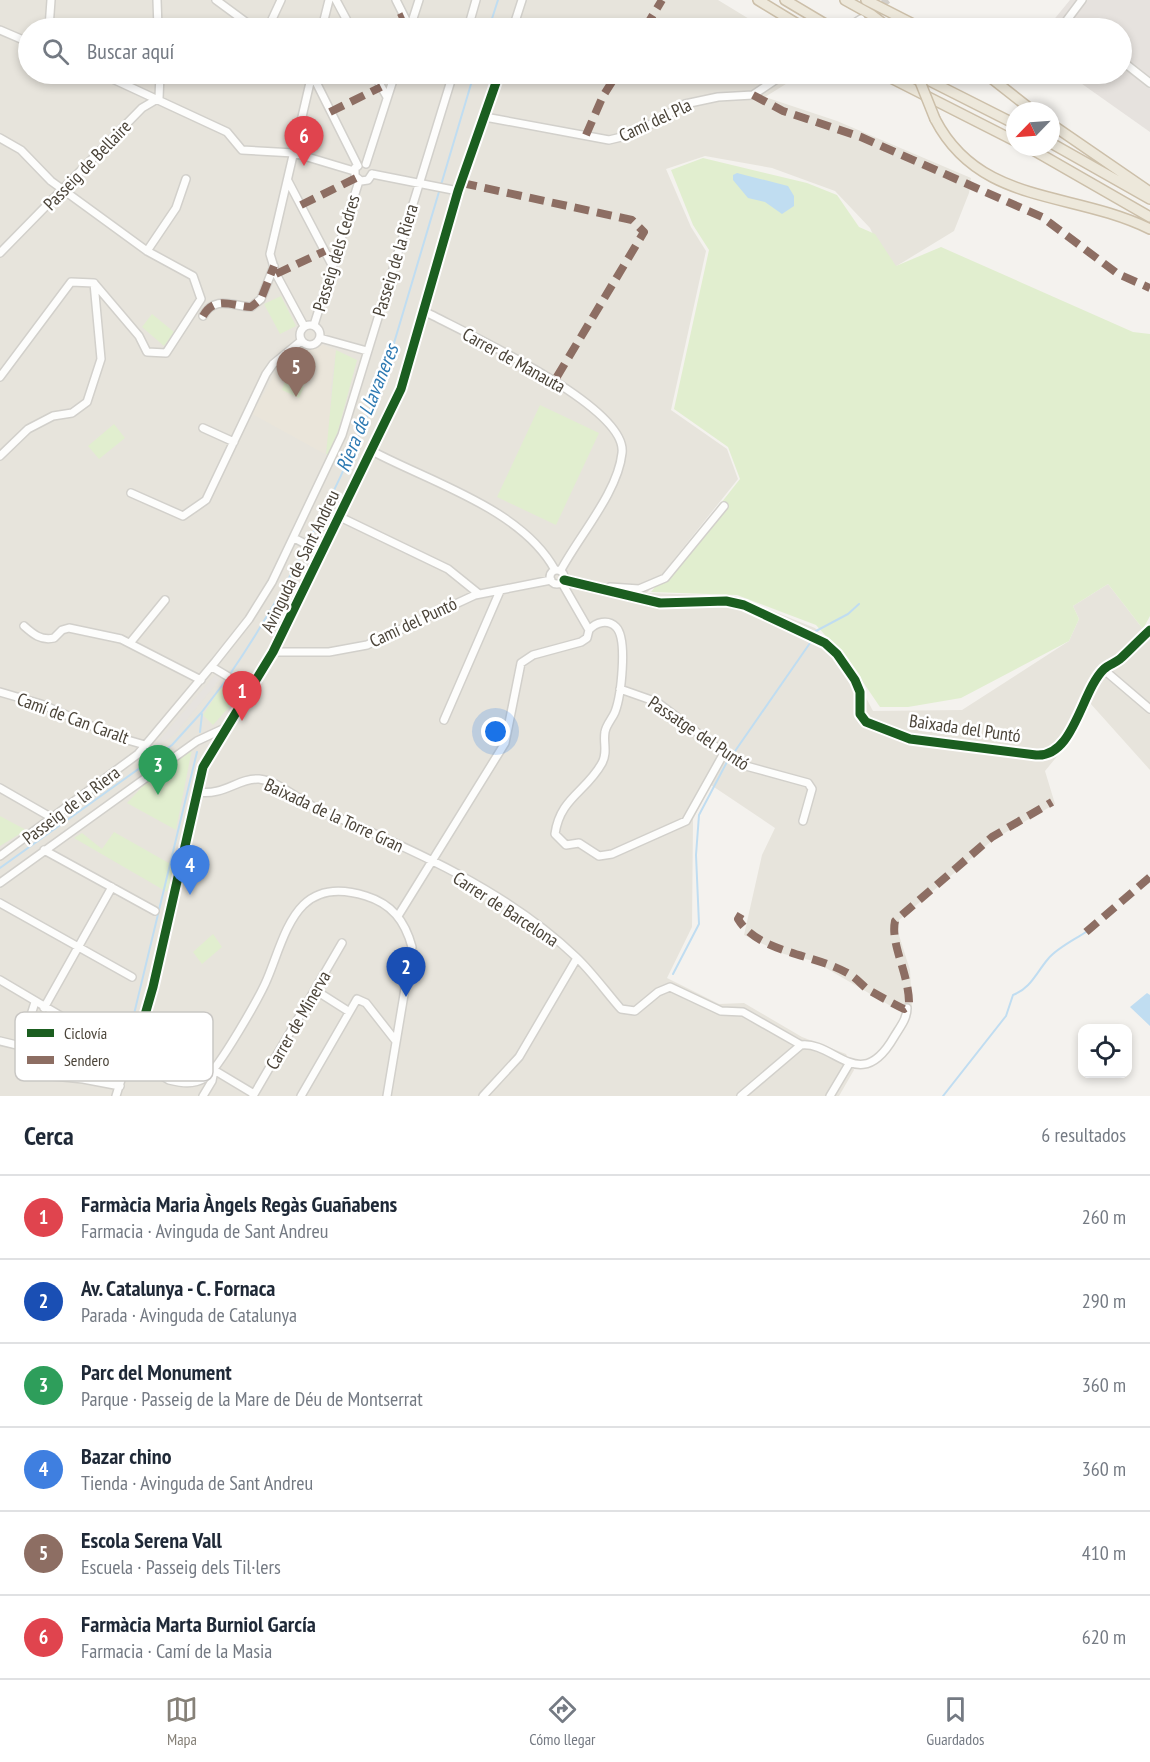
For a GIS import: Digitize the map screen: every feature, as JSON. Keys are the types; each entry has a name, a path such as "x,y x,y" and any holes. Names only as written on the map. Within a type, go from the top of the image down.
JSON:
{"highway":[{"path":"758,0 788,18"},
{"path":"785,0 815,18"},
{"path":"845,0 876,18"},
{"path":"866,0 901,18"},
{"path":"903,84 1006,136"},
{"path":"920,84 935,119 960,156 985,176 1016,188 1095,208 1150,229"},
{"path":"936,84 1006,119"},
{"path":"999,84 1022,102"},
{"path":"1060,130 1150,192"},
{"path":"1060,148 1150,199"},
{"path":"1044,156 1150,217"}],"street":[{"path":"50,18 51,0"},
{"path":"157,0 158,18"},
{"path":"216,0 240,18"},
{"path":"273,18 281,0"},
{"path":"324,18 329,0"},
{"path":"336,0 346,18"},
{"path":"396,0 405,18"},
{"path":"413,18 419,0"},
{"path":"471,18 476,0"},
{"path":"516,18 522,0"},
{"path":"1068,18 1082,0"},
{"path":"0,30 18,38"},
{"path":"1132,69 1150,83"},
{"path":"126,84 227,132 242,150 294,153 370,168 372,174"},
{"path":"159,98 160,84"},
{"path":"304,326 270,254 309,84"},
{"path":"316,84 359,167"},
{"path":"380,84 387,97"},
{"path":"372,174 368,180 359,181 359,167 392,84"},
{"name":"Passeig de la Riera","path":"0,856 54,819 132,759 145,746 212,667 249,619 272,582 342,435 450,84"},
{"name":"Avinguda de Sant Andreu","path":"146,1012 203,767 273,652 323,554 401,389 458,191 496,84"},
{"name":"Camí del Pla","path":"485,117 609,140 622,138 685,104 718,97 753,95 769,84"},
{"name":"Passeig de Bellaire","path":"0,253 142,108 159,98"},
{"path":"0,138 21,150 63,189 147,251 193,276 201,299 166,353 147,352 139,336 94,284 71,282 0,377"},
{"path":"372,174 458,191"},
{"path":"147,251 176,208 186,179"},
{"path":"288,181 332,264"},
{"name":"Passeig dels Cedres","path":"314,325 359,181"},
{"path":"203,316 207,309 216,303 227,302 251,308 261,299 274,266"},
{"path":"0,456 28,429 53,416 72,413 87,402 101,359 94,284"},
{"name":"Carrer de Manauta","path":"424,312 555,380 604,418 620,438 622,455 608,490 558,570 551,574 551,580"},
{"path":"301,341 312,345 320,338 320,331 314,325 304,326"},
{"path":"301,341 300,332 304,326"},
{"path":"320,338 367,351"},
{"path":"131,493 183,516 206,500 266,374 273,364 301,341"},
{"path":"203,428 234,442"},
{"path":"372,451 493,512 521,532 558,570 589,630"},
{"path":"602,587 639,589 665,578 724,506"},
{"path":"340,517 448,569 479,594"},
{"path":"294,538 323,554"},
{"name":"Baixada del Puntó","path":"551,580 602,587 635,598 660,603 734,602 816,637 837,654 855,680 860,692 862,719 883,730 909,739 1050,755 1068,734 1103,669 1118,660 1150,630"},
{"name":"Camí del Puntó","path":"273,652 329,652 367,645 438,609 479,594 551,580"},
{"path":"444,720 500,591"},
{"path":"130,643 165,600"},
{"path":"398,916 433,863 505,743 521,663 533,655 581,642 587,638 589,630 600,622 611,623 618,629 623,648 620,689 614,713 605,734 607,746 602,764 566,803 557,822 555,834 566,845 579,843 599,856 612,854 686,820 724,753"},
{"path":"24,626 36,636 45,639 54,638 62,630 69,628 130,643 201,680"},
{"path":"212,667 249,689"},
{"path":"1103,669 1150,709"},
{"name":"Passatge del Puntó","path":"620,689 657,702 724,753 752,769 808,783 812,789 803,820"},
{"name":"Camí de Can Caralt","path":"0,692 41,704 117,737 145,746"},
{"path":"0,883 197,741 225,728"},
{"name":"Baixada de la Torre Gran","path":"198,792 212,794 258,779 269,782 307,804 433,863"},
{"path":"0,788 54,819"},
{"path":"44,850 155,911"},
{"name":"Carrer de Barcelona","path":"433,863 480,886 548,933 577,957 621,1009 635,1011 657,992 670,987 721,1011 743,1012 801,1045"},
{"path":"44,1008 112,887"},
{"path":"213,1076 214,1070 267,980 288,924 296,911 311,899 330,893 352,892 386,904 407,929 412,947 387,1096"},
{"path":"0,903 132,977"},
{"name":"Carrer de Minerva","path":"254,1095 342,943"},
{"path":"483,1096 519,1057 577,957"},
{"path":"0,980 51,1012"},
{"path":"315,990 348,1011"},
{"path":"301,1096 357,999 360,998 395,1040"},
{"path":"32,1012 35,1002"},
{"path":"741,1096 801,1045 809,1044 849,1064 867,1063 882,1054 907,1016 907,1008"},
{"path":"0,1041 15,1045"},
{"path":"830,1096 849,1064"},
{"path":"214,1070 254,1095"},
{"path":"94,1081 120,1086"},
{"path":"116,1096 121,1081"},
{"path":"172,1081 182,1084 194,1081"},
{"path":"203,1096 212,1081"}],"shaded area":[{"path":"0,0 718,0 748,18 18,18 18,84 786,84 765,97 837,121 971,178 969,193 954,231 890,270 870,228 835,191 772,168 705,156 666,169 691,227 706,251 671,410 727,449 738,479 647,593 735,596 815,628 847,662 873,711 962,710 1069,641 1079,619 1073,606 1108,584 1143,629 1150,623 1150,770 1090,703 1068,743 1045,771 1055,804 994,839 899,920 897,929 910,970 912,1007 901,1012 814,961 784,954 744,935 762,855 775,828 711,785 693,819 692,927 667,978 719,1004 744,1003 802,1037 846,1054 854,1070 839,1096 0,1096"},
{"path":"1070,0 1150,0 1150,132 1082,84 1132,84 1132,18 1055,18"},
{"path":"323,345 336,350 331,386 330,428 325,454 252,414 278,369 296,351 301,347 308,349"},
{"path":"215,675 220,679 174,735 151,750"}],"green space":[{"path":"703,158 807,183 837,195 859,227 875,234 896,266 941,247 1133,332 1150,334 1150,616 1143,629 1108,584 1073,606 1079,619 1069,641 961,698 908,707 880,707 850,663 816,625 737,595 651,592 740,479 728,447 674,409 709,250 693,225 671,170"},
{"path":"281,296 296,326 280,334 264,304"},
{"path":"152,314 174,332 164,346 142,327"},
{"path":"336,350 357,360 338,431 328,455 326,454"},
{"path":"297,354 316,364 311,374 296,367 310,375 305,385 287,377"},
{"path":"286,378 304,387 299,398 282,390"},
{"path":"540,405 599,433 556,525 497,497"},
{"path":"114,424 125,438 99,459 88,446"},
{"path":"226,680 239,691 230,706 213,725 203,715"},
{"path":"192,749 176,830 127,803 142,787"},
{"path":"0,816 26,830 0,846"},
{"path":"114,832 174,866 167,892 74,838 82,833 102,849"},
{"path":"213,934 222,947 202,964 193,952"}],"water":[{"path":"737,173 788,186 794,196 794,206 782,214 765,202 748,198 733,180 733,175"},
{"path":"1147,993 1150,995 1150,1026 1130,1007"}],"waterway":[{"name":"Riera de Llavaneres","path":"492,18 498,0"},
{"name":"Riera de Llavaneres","path":"230,674 296,565 335,488 370,410 386,370 471,84"},
{"path":"816,631 848,614 859,604"},
{"path":"733,754 810,643"},
{"name":"Riera de Llavaneres","path":"0,868 172,745 227,679"},
{"path":"200,732 202,714"},
{"path":"134,1012 197,752"},
{"path":"673,974 699,924 696,855 699,815 728,760"},
{"path":"943,1096 1006,1016 1013,995 1029,984 1056,951 1086,932"}],"tunnel":[{"path":"866,16 888,0"}],"marked path":[{"path":"651,18 662,0"},
{"path":"400,18 404,16"},
{"path":"586,135 611,84"},
{"path":"330,112 381,87"},
{"path":"753,95 783,111 861,137 1042,217 1118,274 1150,288"},
{"path":"301,205 356,178"},
{"path":"462,183 632,220 644,232 555,380"},
{"path":"276,274 325,251"},
{"path":"203,316 218,304 251,307 261,299 274,266"},
{"path":"741,914 738,919 759,939 836,967 852,976 867,989 904,1009 909,1006 907,983 895,940 895,921 992,837 1052,802"},
{"path":"1086,932 1150,877"}],"cycle path":[{"path":"146,1012 203,767 273,652 401,389 458,191 495,84"},
{"path":"564,580 660,603 726,601 744,605 825,643 837,654 855,680 860,692 860,714 866,722 910,739 1036,755 1049,753 1059,746 1076,721 1096,679 1104,669 1120,659 1150,630"}],"place":[{"name":"Farmàcia Marta Burniol García","path":"304,166"},
{"name":"Escola Serena Vall","path":"296,397"},
{"name":"Farmàcia Maria Àngels Regàs Guañabens","path":"242,721"},
{"name":"Parc del Monument","path":"158,795"},
{"name":"Bazar chino","path":"190,895"},
{"name":"Av. Catalunya - C. Fornaca","path":"406,997"}]}
